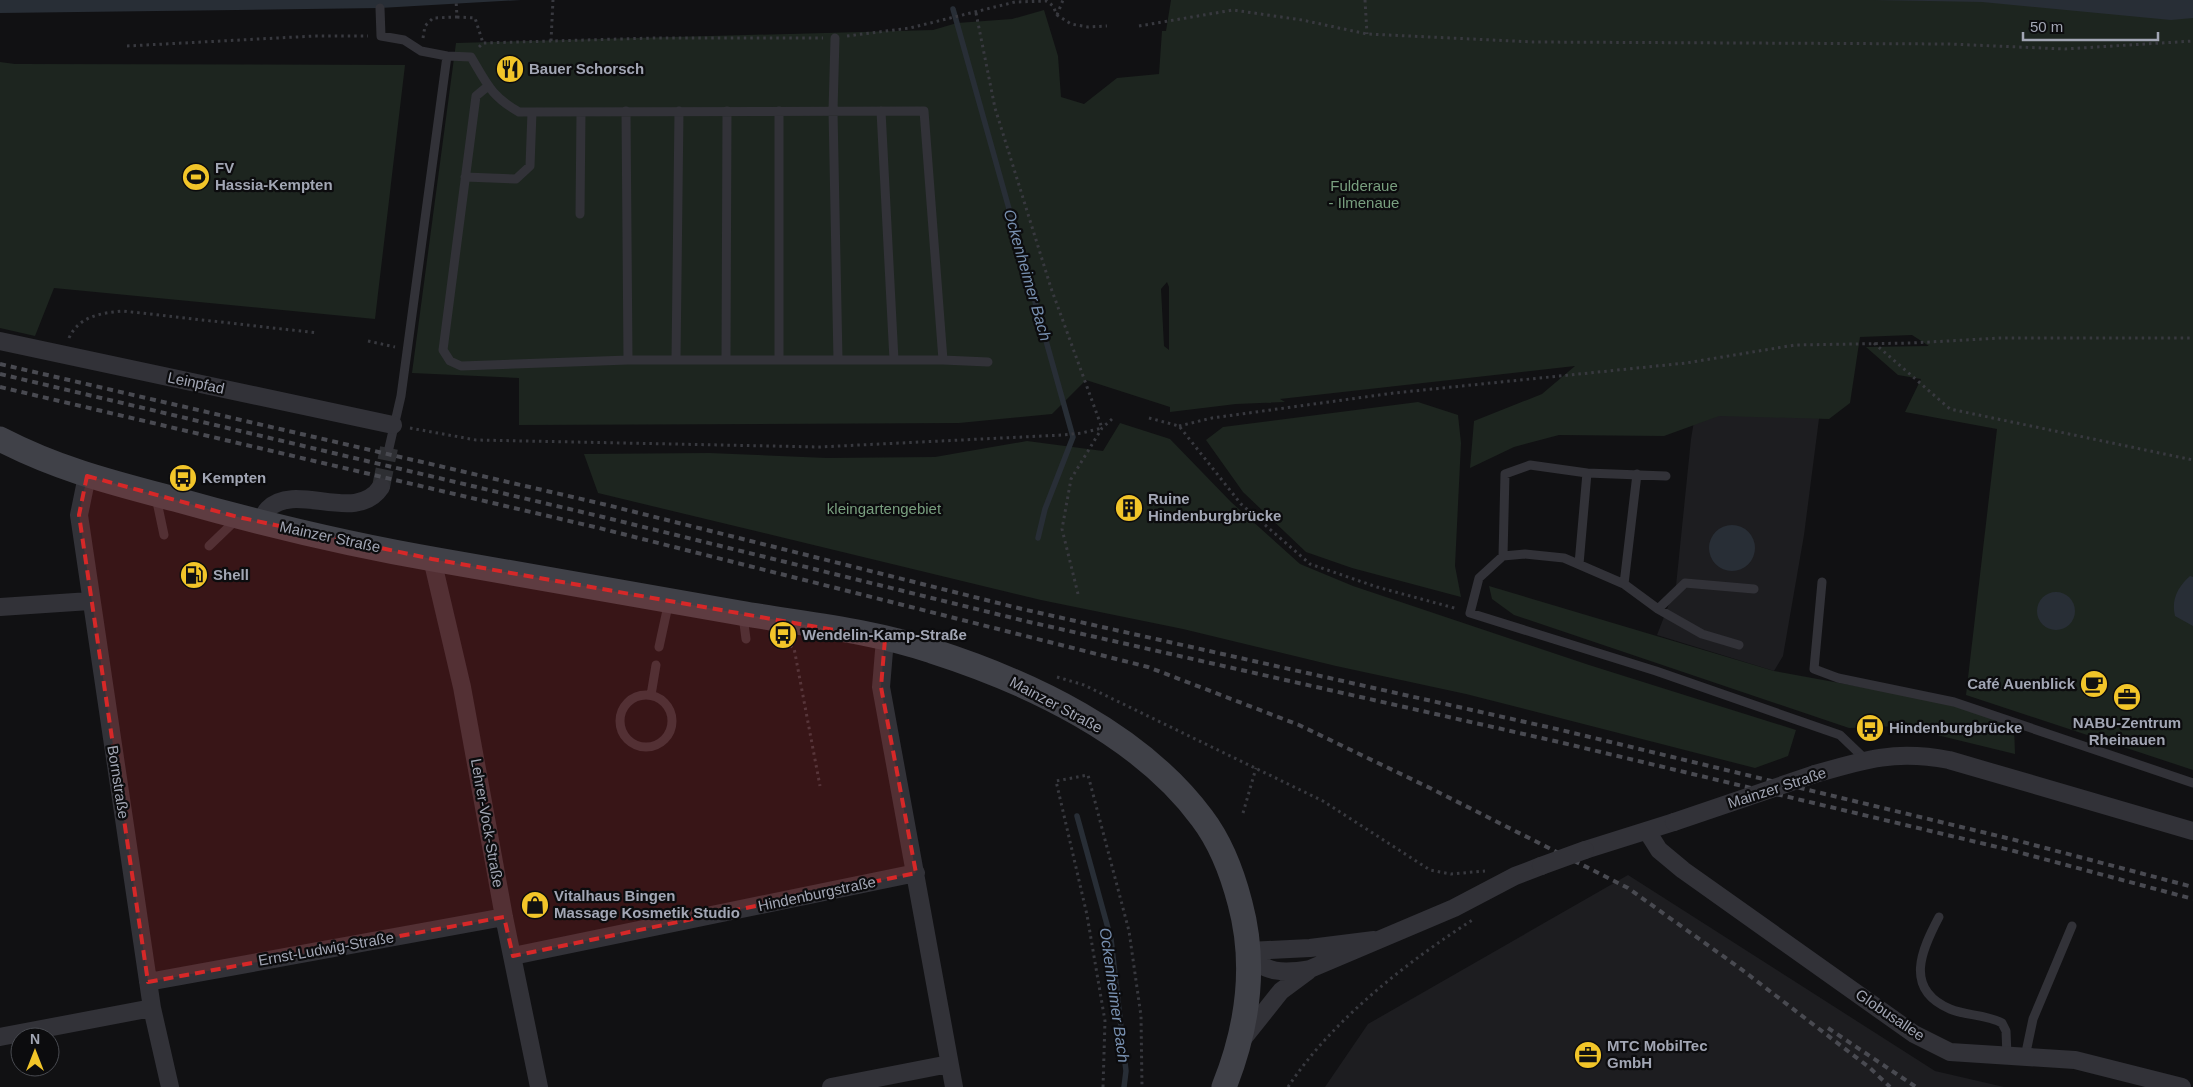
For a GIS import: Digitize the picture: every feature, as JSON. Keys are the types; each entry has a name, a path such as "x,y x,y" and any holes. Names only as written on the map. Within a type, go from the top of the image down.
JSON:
{"main road":[{"name":"Mainzer Straße","path":"0,439 34,456 86,476 249,520 432,559 885,639 929,649 1028,688 1096,726 1151,765 1174,785 1196,811 1223,852 1239,898 1249,951"},
{"path":"1224,1087 1239,1043 1248,1002 1249,951"}],"street":[{"name":"Leinpfad","path":"0,341 393,425"},
{"name":"Bornstraße","path":"86,476 79,515 90,601 152,1008 170,1087"},
{"path":"249,520 282,500 362,502 375,496 381,487"},
{"name":"Lehrer-Vock-Straße","path":"432,559 462,687 538,1087"},
{"path":"0,606 90,601"},
{"path":"885,639 881,686 954,1087"},
{"name":"Mainzer Straße","path":"1374,940 1249,951 1254,959 1267,969 1286,972 1310,969 1374,940 1454,908 1515,876 1541,866 1815,774 1865,759 1894,755 1923,755 1949,760 2193,831"},
{"name":"Globusallee","path":"1647,831 1659,850 1683,870 1914,1034 1950,1052 2075,1060 2182,1087"},
{"name":"Hindenburgstraße","path":"513,956 916,873"},
{"name":"Ernst-Ludwig-Straße","path":"148,982 504,916"},
{"path":"1239,1043 1280,991 1310,969"},
{"path":"0,1037 152,1008"},
{"path":"830,1087 949,1064"}],"lane":[{"path":"380,8 381,36 404,40 421,51 447,56 471,57 488,86 500,101 519,112 924,110 943,360"},
{"path":"835,38 833,110 838,360"},
{"path":"389,448 401,396 447,56"},
{"path":"488,86 476,96 443,350 450,361 461,366 628,360 943,360 988,362"},
{"path":"881,110 894,360"},
{"path":"726,360 727,111"},
{"path":"779,111 779,360"},
{"path":"465,177 516,179 530,166 532,112"},
{"path":"580,214 581,112"},
{"path":"626,112 628,360"},
{"path":"676,360 679,112"},
{"path":"1503,556 1505,474 1530,465 1587,473 1666,476"},
{"path":"1579,564 1587,473"},
{"path":"1624,584 1637,474"},
{"path":"156,494 164,535"},
{"path":"209,546 249,520"},
{"path":"1739,645 1702,634 1658,609 1624,584 1564,558 1525,554 1503,556 1479,578 1470,613 1656,671 1840,735 1865,759"},
{"path":"1822,582 1814,669 1838,678 1954,702 2193,783"},
{"path":"1658,609 1685,583 1754,589"},
{"path":"659,647 670,600"},
{"path":"743,613 746,639"},
{"path":"651,695 656,665"},
{"path":"651,695 666,704 673,721 668,738 661,744 644,748 635,745 623,734 620,717 623,710 634,698 651,695"},
{"path":"1939,917 1921,955 1919,966 1925,986 1930,996 1950,1009 2002,1023 2006,1031 2007,1056"},
{"path":"2026,1057 2033,1019 2072,926"}],"path":[{"path":"456,0 457,17"},
{"path":"551,41 552,0"},
{"path":"1057,15 1062,0"},
{"path":"1365,0 1367,34"},
{"path":"421,51 425,26 433,18 457,17 476,18 483,43 654,38 835,38 910,28 1015,2 1046,1 1053,6 1057,15 1071,24 1088,27 1107,26"},
{"path":"1139,26 1233,10 1302,20 1367,34 1534,42 1949,44 2066,49 2193,41"},
{"path":"976,12 998,117 1051,288 1102,428"},
{"path":"127,46 315,36 381,36"},
{"path":"62,355 73,331 87,318 103,313 123,311 318,333"},
{"path":"1149,418 1179,426 1212,418 1394,393 1686,363 1795,345 1912,343 2000,338 2193,338"},
{"path":"368,341 407,351"},
{"path":"1874,343 1950,409 2193,460"},
{"path":"1078,594 1062,529 1072,479 1102,428 1112,419"},
{"path":"393,425 476,440 810,446 1063,435 1102,428"},
{"path":"1179,426 1241,504 1310,564 1377,587 1470,613"},
{"path":"781,640 794,648 820,786"},
{"path":"1243,813 1256,768"},
{"path":"1103,1087 1105,1022 1087,915 1056,781 1088,775 1129,931 1141,1016 1142,1087"},
{"path":"1288,1087 1333,1030 1428,949 1476,918"}],"highlighted area":[{"path":"87,476 238,517 432,559 885,639 881,687 916,873 513,956 504,917 148,982 79,515"}],"shaded area":[{"path":"0,0 521,0 380,8 0,13"},
{"path":"1873,0 2193,0 2193,18 2171,20 1982,2"},
{"path":"1697,403 1820,411 1804,535 1783,656 1774,671 1657,635 1676,586 1691,439"},
{"path":"1727,525 1737,525 1751,535 1755,548 1751,561 1745,567 1737,571 1727,571 1713,561 1709,553 1709,543 1719,529"},
{"path":"2190,576 2193,577 2193,626 2175,616 2174,610 2176,594"},
{"path":"2056,592 2069,598 2075,611 2069,624 2056,630 2043,624 2037,611 2043,598"},
{"path":"1628,875 1935,1071 2004,1087 1325,1087 1368,1024"}],"green space":[{"name":"Fulderaue - Ilmenaue","path":"1171,0 2193,0 2193,770 1966,695 1997,429 1905,412 1921,379 1898,375 1866,347 1929,346 1912,335 1860,337 1850,403 1829,419 1719,416 1664,436 1559,435 1514,447 1470,468 1474,421 1542,394 1575,366 1280,399 1285,402 1236,404 1170,412 1170,407 1086,380 1052,414 959,423 519,425 519,378 412,373 456,43 933,30 957,23 1012,19 1044,10 1058,56 1061,97 1084,104 1117,78 1159,74 1162,31 1166,31","holes":["1167,282 1169,287 1169,350 1164,346 1161,289"]},
{"name":"FV Hassia-Kempten","path":"0,62 15,64 405,65 375,319 54,288 35,336 0,328"},
{"path":"1418,402 1458,415 1461,443 1455,566 1461,597 1352,568 1306,552 1243,492 1206,440 1223,427"},
{"name":"kleingartengebiet","path":"1120,423 1170,439 1231,502 1300,564 1353,586 1589,665 1796,730 1788,756 1755,768 1466,694 1336,666 1183,629 1041,600 598,493 584,454 709,453 827,458 935,457 1027,441 1103,451"},
{"path":"1489,586 1774,671 1949,703 2014,726 2015,754 1900,726 1849,728 1514,615 1492,599"}],"waterway":[{"name":"Ockenheimer Bach","path":"953,9 1073,437 1045,509 1038,538"},
{"name":"Ockenheimer Bach","path":"1077,816 1111,939 1126,1071 1124,1087"}],"tunnel":[{"path":"381,487 389,448"}],"railway":[{"path":"0,364 607,505 1022,609 1561,730 2015,840 2193,887"},
{"path":"0,374 603,517 1025,621 1559,742 2014,851 2193,899"},
{"path":"0,387 599,528 1148,667 1299,725 1430,788 1628,888 1741,969 1870,1068 1890,1087"},
{"path":"1828,1028 1916,1087"}],"place":[{"name":"Bauer Schorsch","path":"510,69"},
{"name":"FV Hassia-Kempten","path":"196,177"},
{"name":"Kempten","path":"183,478"},
{"name":"Ruine Hindenburgbrücke","path":"1129,508"},
{"name":"Shell","path":"194,575"},
{"name":"Wendelin-Kamp-Straße","path":"783,635"},
{"name":"Café Auenblick","path":"2094,684"},
{"name":"NABU-Zentrum Rheinauen","path":"2127,697"},
{"name":"Hindenburgbrücke","path":"1870,728"},
{"name":"Vitalhaus Bingen Massage Kosmetik Studio","path":"535,905"},
{"name":"MTC MobilTec GmbH","path":"1588,1055"}]}
